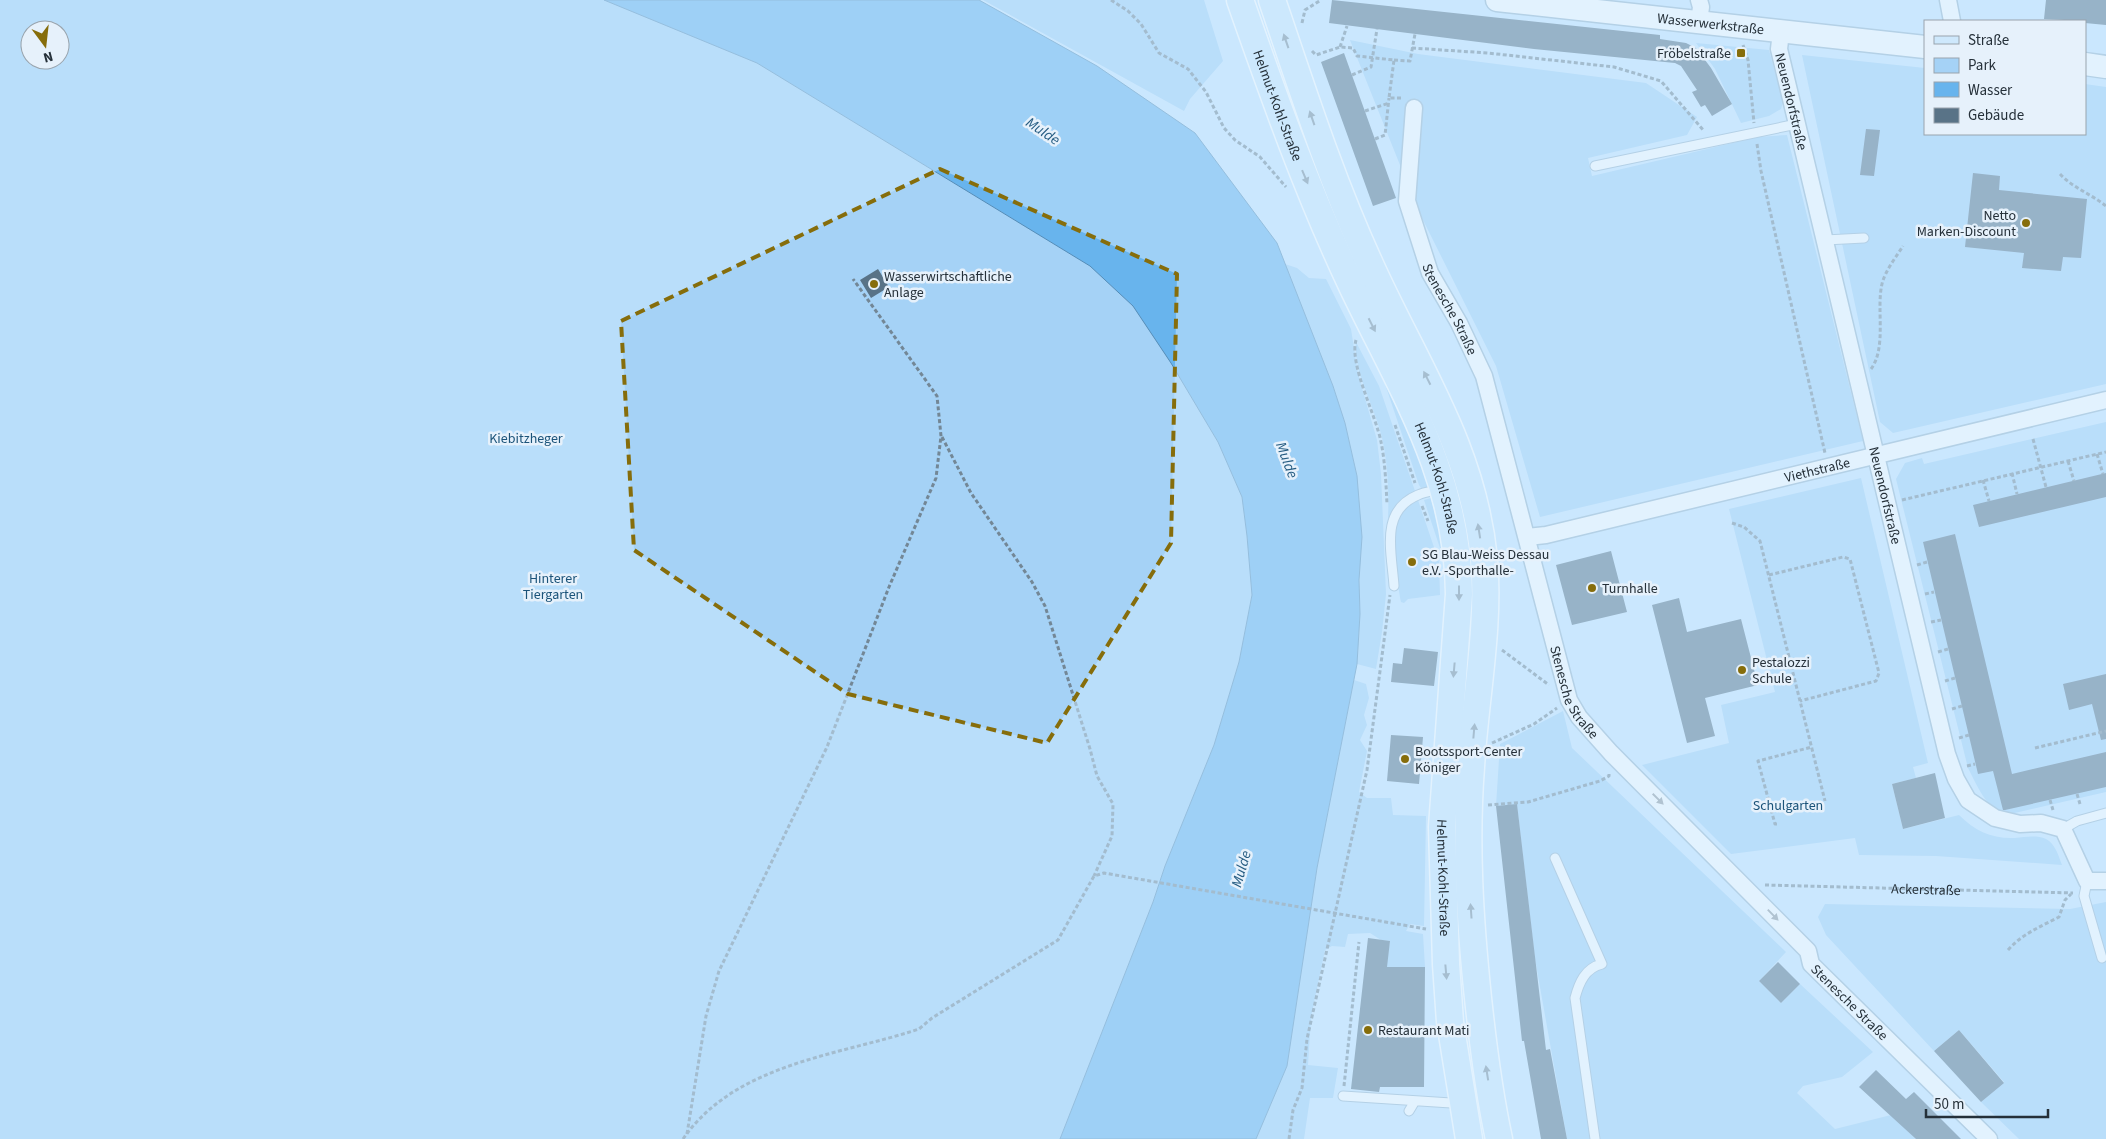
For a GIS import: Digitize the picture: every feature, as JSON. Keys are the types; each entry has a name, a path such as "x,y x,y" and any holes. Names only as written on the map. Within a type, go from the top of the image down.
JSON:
{"main road":[{"name":"Helmut-Kohl-Straße","path":"1240,0 1292,147 1352,286 1416,414 1435,459 1444,488 1455,538 1459,570 1459,594 1442,827 1450,1022 1469,1139"},
{"name":"Helmut-Kohl-Straße","path":"1272,0 1322,146 1348,212 1369,263 1435,393 1453,433 1477,514 1484,559 1485,608 1471,768 1468,830 1469,893 1484,1055 1499,1139"}],"street":[{"name":"Wasserwerkstraße","path":"1497,0 1699,11 1740,28 1924,47"},
{"path":"1948,0 1952,20"},
{"name":"Neuendorfstraße","path":"1781,32 1779,49 1947,754 1956,779 1968,800 1995,818 2020,824 2041,823 2063,829"},
{"path":"2086,64 2106,67"},
{"name":"Stenesche Straße","path":"1414,108 1407,201 1430,273 1460,323 1484,376 1569,700 1579,718 1611,753 1808,951 1811,964 1989,1139"},
{"name":"Viethstraße","path":"1527,536 1546,535 2106,400"},
{"path":"2063,829 2087,881 2106,881"}],"lane":[{"path":"1594,166 1797,124"},
{"path":"1825,240 1864,238"},
{"path":"1394,586 1391,522 1397,511 1408,500 1418,495 1444,488"},
{"path":"2063,829 2077,821 2106,813"},
{"path":"1555,858 1602,964 1593,966 1580,982 1575,998 1595,1139"},
{"path":"2087,881 2084,896 2102,958"},
{"path":"1343,1096 1451,1103 1462,1102"},
{"path":"1409,1111 1415,1101"}],"path":[{"path":"1111,0 1128,11 1140,24 1159,53 1188,69 1206,92 1224,128 1235,140 1260,157 1289,192"},
{"path":"1301,29 1305,10 1320,0"},
{"path":"1340,47 1347,26"},
{"path":"1740,28 1748,60 1755,133 1761,171 1826,455"},
{"path":"1352,74 1371,67 1377,29"},
{"path":"1310,49 1316,55 1340,47 1353,48 1357,56 1410,61 1415,34"},
{"path":"1412,48 1614,67 1661,81 1703,131 1712,129"},
{"path":"1375,139 1385,135 1394,60"},
{"path":"1389,98 1415,98 1414,108"},
{"path":"1365,111 1389,103"},
{"path":"1746,121 1754,119"},
{"path":"2060,174 2069,184 2096,198 2106,206"},
{"path":"1859,386 1875,364 1879,337 1882,284 1903,246"},
{"path":"687,1134 706,1016 720,972 827,747 889,586 936,478 941,436 936,396 853,279"},
{"path":"1356,338 1354,346 1358,368 1382,442 1387,503 1386,520 1390,531"},
{"path":"1393,420 1431,530"},
{"path":"683,1139 710,1108 732,1092 765,1074 918,1029 932,1018 1058,940 1094,876 1112,836 1112,804 1097,776 1044,606 1032,582 971,493 941,436"},
{"path":"2033,439 2046,487"},
{"path":"1888,503 2106,452"},
{"path":"2097,454 2103,474"},
{"path":"2068,461 2074,480"},
{"path":"2012,474 2017,494"},
{"path":"1983,480 1989,501"},
{"path":"1732,523 1744,527 1760,541 1825,801"},
{"path":"1769,576 1843,557 1850,559 1879,673 1876,681 1800,701"},
{"path":"1921,564 1928,562"},
{"path":"1289,1139 1294,1110 1302,1088 1307,1039 1367,770 1389,604 1394,586"},
{"path":"1928,593 1934,592"},
{"path":"1935,621 1941,620"},
{"path":"1486,746 1534,724 1569,700 1501,649"},
{"path":"1941,651 1948,649"},
{"path":"1948,680 1955,678"},
{"path":"1956,708 1962,706"},
{"path":"2035,748 2106,731"},
{"path":"1964,736 1968,735"},
{"path":"1777,824 1775,824 1758,761 1812,747"},
{"path":"1486,805 1528,802 1600,782 1609,776 1611,753"},
{"path":"1969,765 1975,764"},
{"path":"2077,794 2080,804"},
{"path":"2050,800 2053,811"},
{"path":"1094,876 1104,873 1115,874 1429,930 1445,930"},
{"path":"2008,950 2016,941 2037,928 2059,918 2065,900 2087,881"},
{"name":"Ackerstraße","path":"1742,884 2072,894"},
{"path":"1343,1096 1358,942"}],"highlighted area":[{"path":"940,169 1177,274 1171,543 1047,743 848,694 634,550 621,321"}],"green space":[{"name":"Hinterer Tiergarten","path":"0,0 604,0 757,63 1090,266 1133,306 1171,363 1218,442 1242,497 1252,595 1239,662 1214,745 1165,866 1153,902 1060,1139 0,1139"},
{"path":"983,0 1204,0 1223,61 1190,99 1184,111"},
{"path":"1350,40 1418,54 1646,83 1697,117 1687,135 1588,158 1592,176 1758,137 1787,135 1863,441 1540,517 1496,366 1418,210"},
{"path":"1696,43 1769,50 1783,102 1781,109 1769,116 1741,123 1715,69"},
{"path":"1802,55 1924,68 1924,135 2086,135 2086,84 2106,87 2106,384 1893,433 1880,422"},
{"path":"1285,264 1297,268 1309,278 1326,279 1351,329 1358,374 1377,440 1381,474 1386,594 1376,669 1357,664 1360,614 1357,476 1345,423 1333,386"},
{"path":"1356,342 1379,386 1415,491 1394,508 1388,519 1386,458 1379,427 1361,378 1356,354"},
{"path":"1385,384 1402,417 1429,483 1427,487 1421,488 1419,485"},
{"path":"2106,422 2106,792 2006,815 1993,808 1988,802 1968,768 1896,479 1905,463 1922,458 1924,464"},
{"name":"Pestalozzi Schule","path":"1861,478 1928,763 1913,767 1916,778 1892,784 1903,829 1959,815 1978,830 1991,835 2007,838 2035,837 2046,839 2054,847 2062,865 1936,856 1859,855 1855,838 1731,854 1642,765 1729,743 1721,705 1775,692 1729,509"},
{"path":"1431,498 1442,543 1444,560 1424,500"},
{"path":"1418,500 1439,562 1440,595 1408,599 1404,603 1401,602 1393,531 1394,524 1401,513"},
{"path":"1354,680 1366,684 1369,698 1364,715 1367,725 1360,740 1367,751 1359,792 1367,798 1391,798 1393,815 1426,816 1424,926 1410,924 1406,931 1423,934 1425,967 1386,968 1390,941 1381,940 1370,933 1348,934 1345,947 1332,946 1325,950 1311,1017 1308,1065 1338,1068 1333,1098 1310,1098 1304,1139 1256,1139 1287,1066 1317,868"},
{"path":"1563,711 1572,748 1786,952 1759,981 1781,1003 1800,984 1873,1052 1842,1077 1803,1086 1797,1093 1835,1129 1891,1115 1916,1139 1567,1139 1535,959 1517,805 1496,806 1500,744"},
{"path":"2106,902 2106,1139 2019,1139 1981,1102 2004,1082 1959,1030 1934,1051 1826,935 1818,917 1825,904 2070,909"}],"water":[{"name":"Mulde","path":"604,0 979,0 1097,66 1195,133 1277,243 1333,386 1345,423 1357,476 1362,537 1357,664 1317,868 1287,1066 1256,1139 1060,1139 1153,902 1165,866 1214,745 1239,662 1252,595 1247,536 1242,497 1218,442 1171,363 1133,306 1090,266 757,63"}],"building":[{"path":"1332,0 1660,35 1660,39 1686,43 1696,48 1711,68 1732,104 1712,116 1705,105 1701,107 1692,92 1697,90 1681,66 1675,63 1534,49 1329,23"},
{"path":"2046,0 2106,0 2106,25 2086,23 2086,20 2044,19"},
{"path":"1344,53 1396,198 1373,206 1321,62"},
{"path":"1866,129 1880,130 1874,176 1860,175"},
{"name":"Netto Marken-Discount","path":"1973,173 2000,176 1999,190 2087,199 2081,258 2063,257 2061,271 2022,268 2024,253 1965,247"},
{"name":"Wasserwirtschaftliche Anlage","path":"878,269 889,287 871,298 860,280"},
{"path":"2106,473 2106,497 1979,527 1973,505"},
{"path":"1955,534 2012,774 2106,752 2106,787 2003,810 1993,771 1978,774 1923,542"},
{"name":"Turnhalle","path":"1611,551 1627,612 1572,625 1556,565"},
{"path":"1679,598 1687,632 1741,619 1758,685 1705,698 1715,736 1687,743 1652,605"},
{"path":"1404,648 1438,652 1434,686 1391,682 1393,663 1402,664"},
{"path":"2106,674 2106,739 2101,740 2092,704 2069,710 2063,684"},
{"name":"Bootssport-Center Königer","path":"1391,735 1423,737 1419,784 1387,781"},
{"path":"1935,773 1945,818 1903,829 1892,784"},
{"path":"1517,804 1546,1050 1550,1049 1567,1139 1541,1139 1524,1041 1522,1041 1496,806"},
{"path":"1368,938 1390,941 1387,967 1425,967 1424,1087 1380,1087 1379,1092 1351,1089"},
{"path":"1778,962 1800,984 1781,1003 1759,981"},
{"path":"1959,1030 2004,1083 1981,1102 1934,1051"},
{"path":"1876,1070 1906,1099 1914,1092 1961,1139 1916,1139 1859,1087"}],"place":[{"name":"Fröbelstraße","path":"1741,53"},
{"name":"Netto Marken-Discount","path":"2026,223"},
{"name":"Wasserwirtschaftliche Anlage","path":"874,284"},
{"name":"SG Blau-Weiss Dessau e.V. -Sporthalle-","path":"1412,562"},
{"name":"Turnhalle","path":"1592,588"},
{"name":"Pestalozzi Schule","path":"1742,670"},
{"name":"Bootssport-Center Königer","path":"1405,759"},
{"name":"Restaurant Mati","path":"1368,1030"}],"park label":[{"name":"Kiebitzheger","path":"526,438"},
{"name":"Schulgarten","path":"1788,805"}]}
